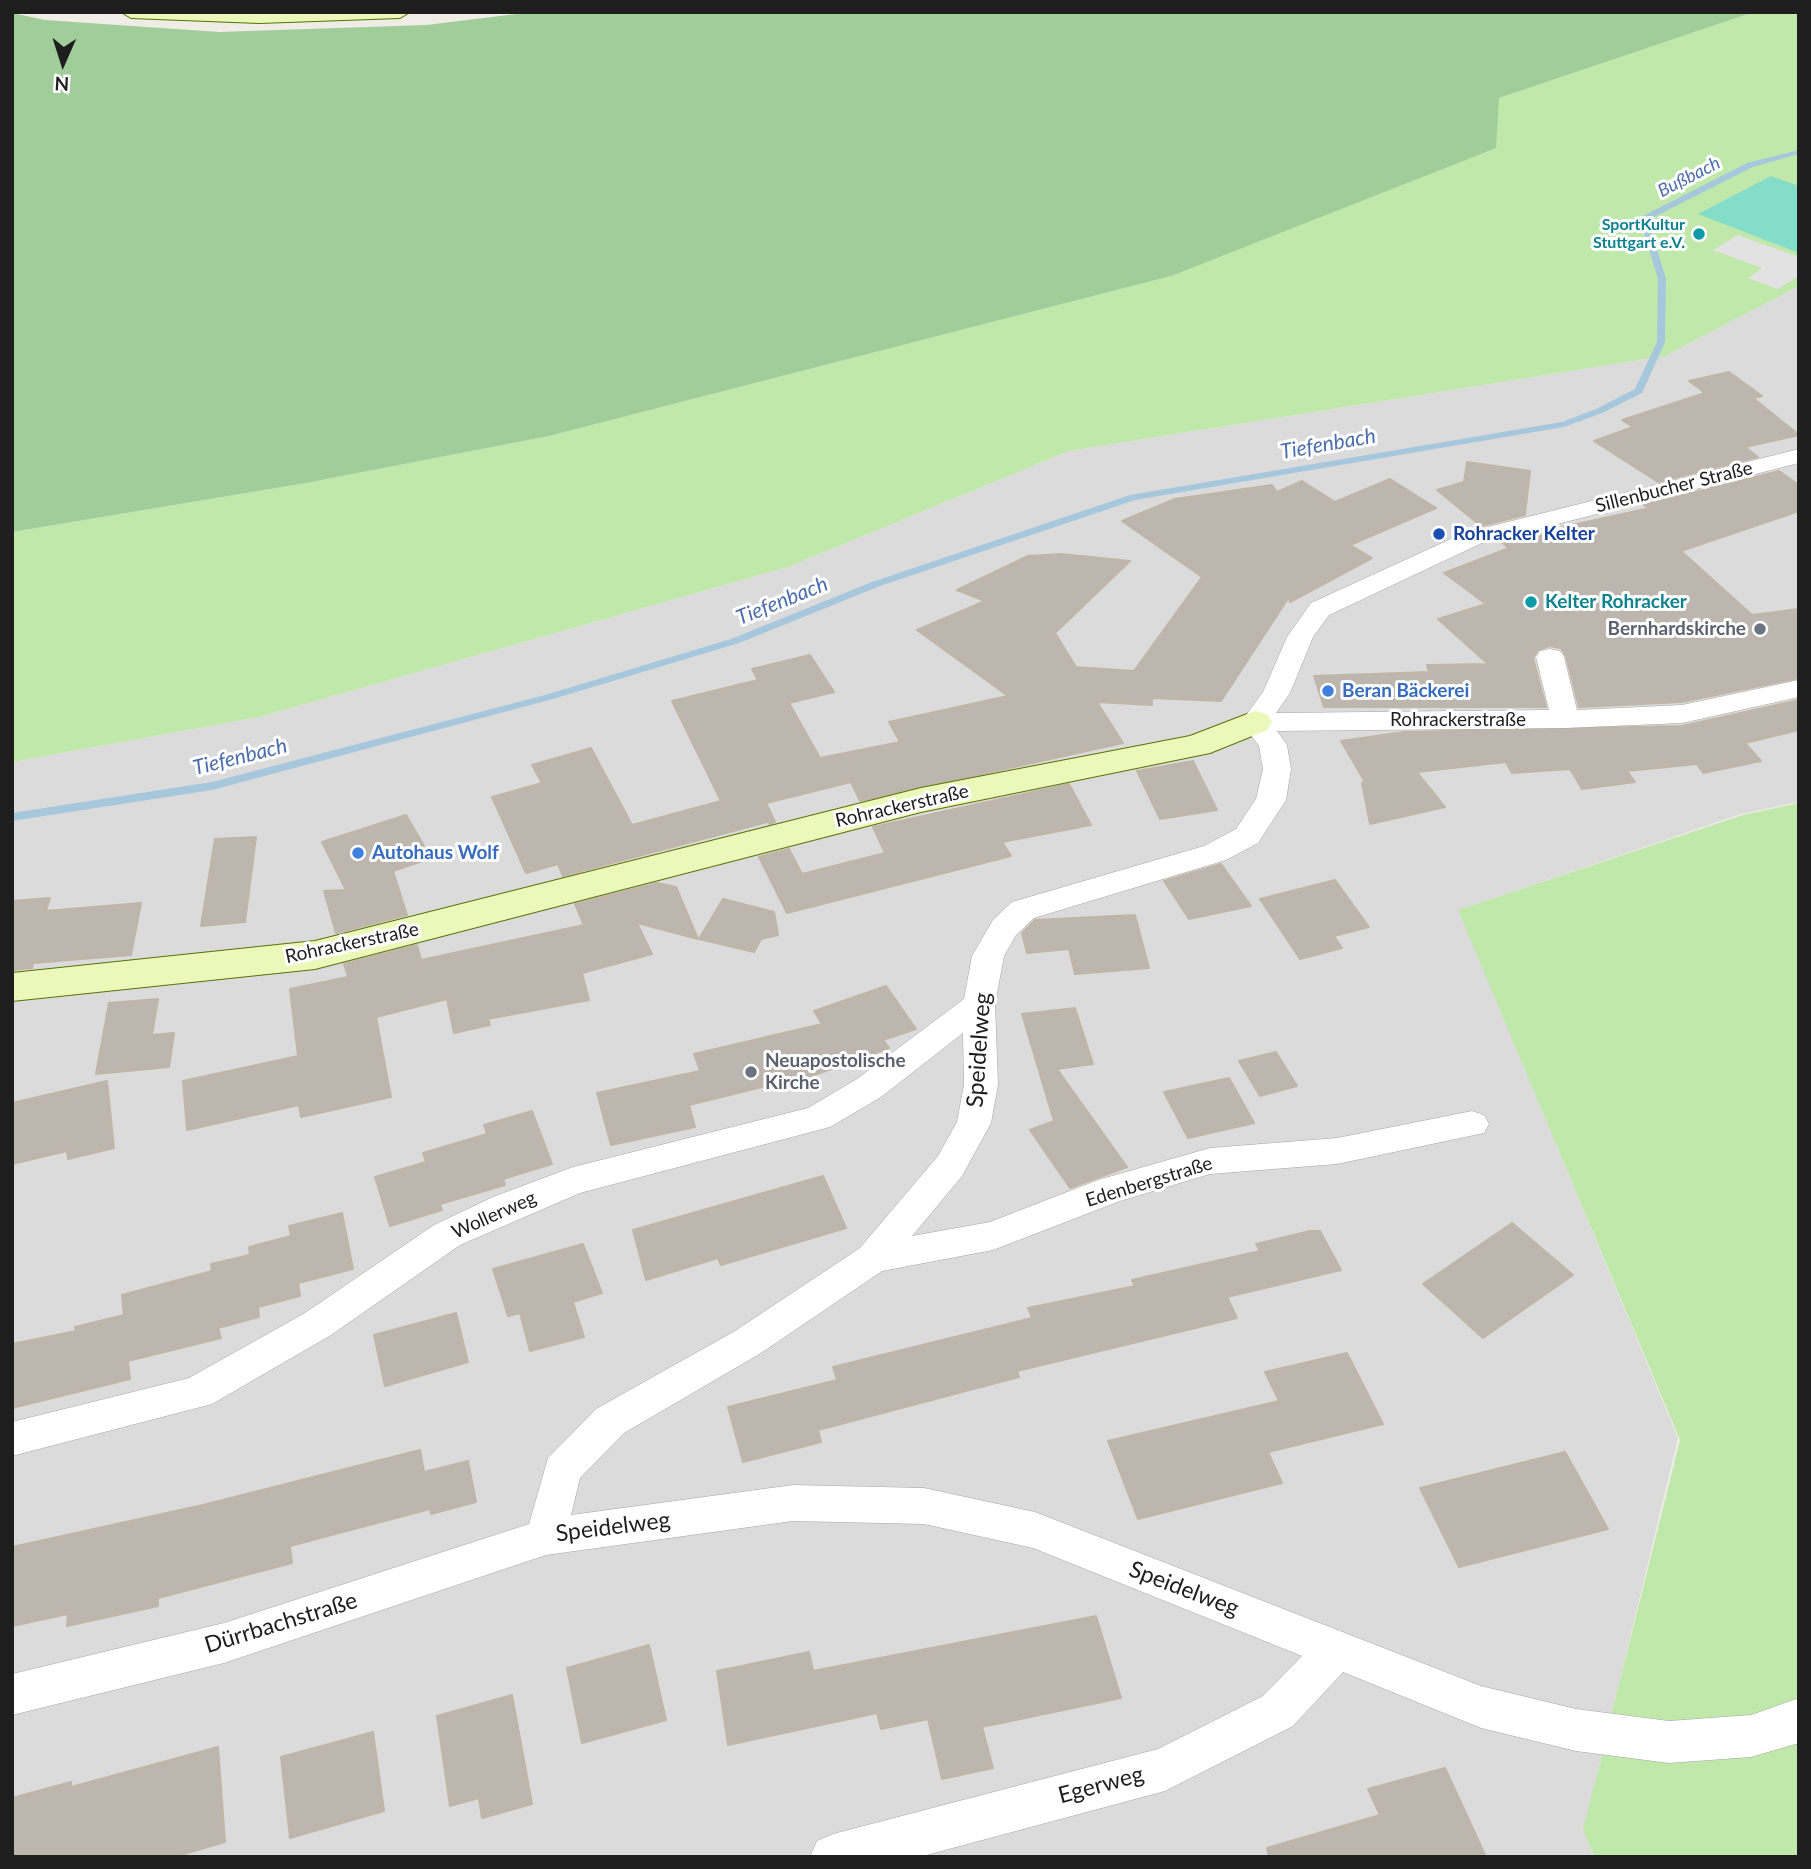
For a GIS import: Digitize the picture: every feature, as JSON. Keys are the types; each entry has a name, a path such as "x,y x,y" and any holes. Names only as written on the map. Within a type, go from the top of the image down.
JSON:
{"street":[{"path":"131,12 260,17 400,12"},
{"name":"Sillenbucher Straße","path":"1255,722 1276,694 1300,637 1320,610 1349,593 1473,538 1531,521 1795,461"},
{"path":"1549,657 1565,719"},
{"name":"Rohrackerstraße","path":"12,987 315,955 921,800 1198,745 1255,722 1565,719 1682,714 1799,688"},
{"name":"Speidelweg","path":"1255,722 1273,745 1276,769 1271,800 1247,836 1215,853 1055,898 1023,910 1004,928 988,956 979,1004 981,1085 974,1123 950,1166 873,1258 748,1342 610,1421 562,1470 546,1537 793,1503 924,1506 1035,1530 1481,1707 1576,1730 1669,1742 1751,1736 1786,1727 1799,1719"},
{"name":"Wollerweg","path":"12,1439 198,1392 318,1324 447,1235 506,1207 573,1181 818,1118 869,1088 979,1004"},
{"name":"Edenbergstraße","path":"873,1258 993,1236 1111,1190 1210,1161 1337,1151 1472,1124"},
{"name":"Dürrbachstraße","path":"12,1695 224,1643 546,1537"},
{"name":"Egerweg","path":"833,1857 1165,1769 1278,1711 1337,1649"}],"shaded area":[{"path":"1738,235 1799,257 1799,276 1778,289 1748,278 1762,268 1713,250"},
{"path":"1799,286 1799,802 1741,814 1459,910 1678,1438 1584,1829 1593,1857 12,1857 12,762 259,717 788,567 1069,451 1665,356"}],"green space":[{"path":"533,12 1754,12 1499,98 1496,148 1171,276 549,436 306,483 12,532 12,13 45,20 219,32 426,25"},
{"path":"1754,12 1799,12 1799,286 1665,356 1069,451 788,567 259,717 12,762 12,532 306,483 549,436 1171,276 1499,98"},
{"path":"1771,176 1799,186 1799,253 1698,214"},
{"path":"1799,803 1799,1716 1607,1732 1680,1440 1458,910 1743,815"},
{"path":"1799,1724 1799,1857 1594,1857 1583,1829 1607,1736"}],"building":[{"path":"1729,372 1762,396 1753,398 1799,435 1745,447 1758,457 1658,482 1594,441 1633,427 1622,420 1705,393 1689,381"},
{"path":"1467,462 1530,471 1525,515 1481,526 1437,490 1464,482"},
{"path":"1779,471 1799,485 1799,511 1681,551 1752,615 1799,609 1799,678 1682,702 1579,707 1566,656 1561,648 1549,646 1538,650 1533,658 1546,707 1324,707 1314,676 1429,672 1427,665 1488,664 1438,619 1486,604 1444,573 1509,548 1500,541 1650,508 1644,505"},
{"path":"1390,479 1436,508 1350,545 1372,558 1290,602 1289,597 1221,701 1152,698 1152,705 1097,702 1123,743 860,801 851,782 766,803 775,822 769,824 771,821 563,876 558,864 526,873 492,797 542,783 532,765 591,748 632,825 721,801 672,701 758,680 752,669 810,655 834,692 789,703 820,758 900,742 889,722 1008,696 917,630 985,601 957,590 1028,556 1061,554 1130,561 1055,633 1076,667 1134,671 1202,577 1122,521 1175,499 1272,485 1277,492 1302,481 1335,502"},
{"path":"1799,700 1799,730 1745,743 1761,761 1703,773 1697,764 1627,771 1635,782 1582,789 1570,769 1512,773 1506,762 1417,772 1445,807 1370,824 1362,783 1365,782 1341,741 1404,732 1682,726"},
{"path":"1193,761 1217,810 1160,819 1137,771"},
{"path":"1069,784 1091,825 1002,842 1011,856 787,913 759,857 789,849 802,874 885,853 873,827"},
{"path":"406,815 431,858 393,871 407,915 336,933 324,891 346,890 322,842"},
{"path":"256,837 245,922 201,926 215,839"},
{"path":"1221,864 1251,906 1189,919 1164,881"},
{"path":"1335,880 1369,927 1334,936 1342,948 1300,959 1260,899"},
{"path":"657,883 676,887 698,939 637,923 652,954 582,973 589,1000 488,1019 490,1025 454,1033 447,999 376,1017 391,1097 301,1117 299,1105 187,1130 183,1081 298,1056 290,989 348,977 344,964 417,945 421,960 584,925 575,904"},
{"path":"50,898 46,911 141,903 131,955 33,963 32,968 12,970 12,901"},
{"path":"723,899 774,912 778,935 761,939 754,952 699,939"},
{"path":"1135,915 1149,968 1075,974 1069,949 1027,953 1022,933 1035,920"},
{"path":"886,986 916,1029 883,1040 889,1048 784,1086 782,1082 689,1105 695,1127 611,1145 597,1093 700,1071 694,1054 822,1024 814,1011"},
{"path":"158,999 152,1035 174,1033 169,1067 96,1074 109,1003"},
{"path":"1075,1008 1093,1064 1057,1069 1127,1167 1070,1188 1030,1130 1054,1121 1022,1014"},
{"path":"1276,1052 1297,1086 1260,1096 1239,1061"},
{"path":"1229,1078 1254,1123 1188,1138 1164,1092"},
{"path":"107,1081 114,1148 68,1159 67,1151 12,1164 12,1103"},
{"path":"532,1111 552,1164 503,1179 505,1185 440,1204 442,1210 390,1226 375,1177 426,1162 423,1153 487,1134 484,1125"},
{"path":"823,1176 846,1228 721,1265 718,1258 646,1280 633,1230"},
{"path":"342,1213 353,1269 298,1283 300,1296 258,1307 259,1317 218,1328 221,1338 128,1361 130,1379 12,1408 12,1344 76,1331 75,1327 124,1315 122,1295 212,1271 211,1264 250,1255 249,1247 291,1236 289,1226"},
{"path":"1512,1223 1573,1275 1483,1338 1423,1284"},
{"path":"1320,1231 1341,1270 1227,1297 1237,1318 1017,1371 1019,1377 818,1430 821,1442 743,1462 728,1407 837,1380 833,1367 1032,1318 1028,1308 1135,1286 1132,1280 1260,1251 1256,1244"},
{"path":"583,1244 602,1293 573,1302 584,1337 530,1351 520,1313 508,1316 493,1269"},
{"path":"456,1313 468,1362 385,1386 374,1335"},
{"path":"1347,1353 1383,1424 1268,1452 1282,1483 1138,1519 1108,1441 1279,1401 1265,1372"},
{"path":"420,1450 424,1472 468,1461 476,1502 431,1514 430,1509 290,1546 292,1563 158,1598 158,1606 67,1626 68,1614 12,1626 12,1547 203,1505"},
{"path":"1565,1452 1608,1529 1459,1567 1420,1488"},
{"path":"1096,1616 1121,1698 982,1727 993,1768 942,1779 928,1719 881,1729 877,1713 728,1745 717,1671 809,1652 813,1671"},
{"path":"649,1645 666,1720 582,1743 567,1668"},
{"path":"512,1695 532,1804 482,1818 479,1798 450,1806 437,1716"},
{"path":"373,1732 384,1811 290,1838 281,1757"},
{"path":"218,1747 225,1842 174,1857 12,1857 12,1798 71,1782 71,1787"},
{"path":"1445,1768 1486,1857 1269,1857 1267,1848 1380,1815 1368,1789"}],"waterway":[{"name":"Tiefenbach","path":"12,817 212,786 549,697 735,641 876,584 1133,497 1564,424 1599,411 1639,391 1661,342 1662,279 1644,219 1750,165 1799,152"}],"place":[{"name":"SportKultur Stuttgart e.V.","path":"1699,234"},
{"name":"Rohracker Kelter","path":"1439,534"},
{"name":"Kelter Rohracker","path":"1531,602"},
{"name":"Bernhardskirche","path":"1760,629"},
{"name":"Beran Bäckerei","path":"1328,691"},
{"name":"Autohaus Wolf","path":"358,853"},
{"name":"Neuapostolische Kirche","path":"751,1072"}],"water label":[{"name":"Bußbach","path":"1689,177"}]}
